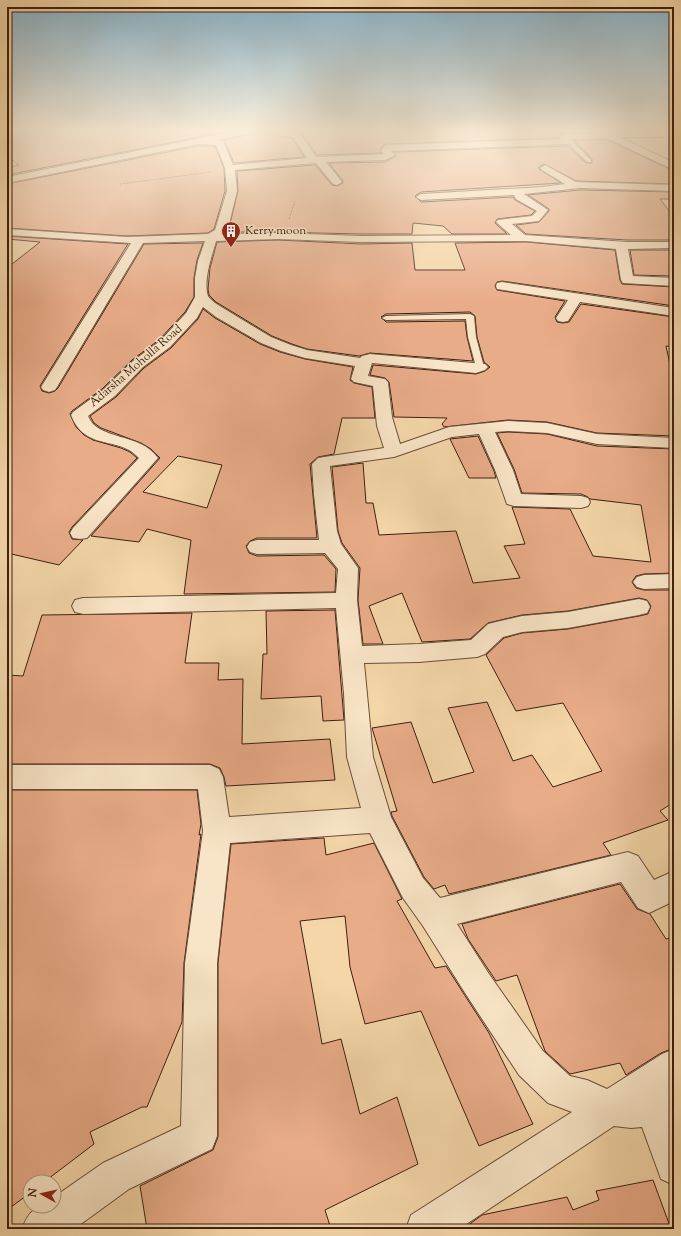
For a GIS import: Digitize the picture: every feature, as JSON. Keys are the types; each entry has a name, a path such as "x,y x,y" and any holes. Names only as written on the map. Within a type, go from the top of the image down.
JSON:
{"street":[{"path":"232,188 220,232 212,237 204,261 201,278 202,297 210,306 221,314 266,340 306,354 364,363"},
{"path":"508,188 516,192 520,197 543,210 535,219 502,222 522,238"},
{"path":"421,197 516,192 561,188"},
{"path":"625,188 674,188"},
{"path":"630,188 639,200"},
{"path":"7,232 139,240 278,236 435,240 522,238 621,246 674,245"},
{"path":"49,387 139,240"},
{"path":"621,246 627,280 674,282"},
{"path":"502,286 674,312"},
{"name":"Adarsha Moholla Road","path":"80,533 149,458 140,449 88,431 80,420 79,416 109,393 138,364 165,344 192,315 202,297"},
{"path":"563,318 577,297"},
{"path":"394,452 386,433 380,382 360,379 364,363 368,358 476,368 480,367"},
{"path":"674,443 597,439 547,428 508,426 449,432 394,452 353,457 322,463 323,495 328,531 332,546 348,568 346,600 356,694 360,757 378,820 413,888 434,915 478,985 531,1063 560,1090 587,1098 610,1108 631,1110 664,1105 674,1166"},
{"path":"485,428 504,470 514,500 581,502"},
{"path":"257,547 332,546"},
{"path":"644,582 674,581"},
{"path":"83,606 346,600"},
{"path":"352,654 419,653 477,648 496,630 522,624 568,620 639,607"},
{"path":"7,777 210,777 217,831 201,963 199,1136 116,1176 41,1229"},
{"path":"217,831 378,820"},
{"path":"434,915 628,866 649,898 674,885"},
{"path":"425,1229 674,1066"}],"lane":[{"path":"386,318 470,316 472,337 480,367"}],"building":[{"path":"7,188 225,188 214,229 208,233 127,236 7,228"},
{"path":"238,188 488,188 421,192 415,196 421,202 513,197 515,200 535,211 531,215 497,219 495,223 507,234 452,234 443,226 413,223 412,234 226,232 230,224"},
{"path":"580,190 674,192 674,199 660,199 674,217 674,240 627,240 526,234 516,225 539,222 549,211 549,209 528,195"},
{"path":"7,236 128,244 40,386 42,391 49,393 58,388 144,244 203,243 197,260 194,278 194,297 185,312 159,340 132,360 102,389 70,414 76,427 84,435 93,440 121,448 130,452 137,458 72,527 69,532 72,539 83,540 59,565 7,553 7,268 40,242 7,239"},
{"path":"278,240 361,244 412,243 415,270 465,270 455,243 526,242 615,250 622,284 674,287 674,306 502,281 497,282 495,286 497,290 565,301 555,317 557,322 569,322 581,304 674,317 674,347 666,346 674,383 674,436 597,433 547,422 508,420 444,427 442,424 447,418 394,417 389,382 385,378 370,375 373,365 476,374 485,371 490,367 484,362 477,337 475,316 470,312 386,314 381,317 386,322 465,321 473,361 370,353 359,356 307,349 292,344 272,336 216,302 209,295 208,289 210,268 217,242"},
{"path":"630,250 674,250 674,276 634,275"},
{"path":"203,309 215,318 260,344 280,352 305,359 353,367 350,380 354,383 372,387 375,418 342,418 334,454 318,457 310,464 317,538 257,538 250,541 246,546 249,553 257,556 324,555 336,569 335,592 184,594 191,540 147,529 139,542 91,536 160,458 151,449 141,443 101,428 94,423 90,416 116,397 144,368 171,348 198,319","holes":["178,456 222,465 207,508 143,492"]},
{"path":"508,432 547,434 597,446 674,449 674,573 644,574 636,576 632,582 636,588 644,590 674,590 674,802 660,811 668,820 603,843 611,855 449,894 445,885 434,889 424,877 392,816 391,812 397,811 372,728 411,722 433,783 474,772 448,708 487,702 513,761 532,755 553,787 602,771 563,703 516,711 486,655 504,638 522,633 568,629 639,616 648,614 651,606 647,600 639,598 568,611 522,615 488,623 470,639 422,642 402,593 369,606 383,644 363,644 358,600 360,568 342,543 338,531 332,467 363,463 366,503 373,503 379,535 456,531 473,583 520,578 504,546 525,544 512,507 570,509 593,556 651,562 641,505 590,499 581,494 522,493 514,469 497,433"},
{"path":"478,436 496,478 469,478 450,439"},
{"path":"335,610 344,720 323,721 321,696 261,699 263,654 267,654 266,611"},
{"path":"192,613 185,663 219,663 218,680 243,679 242,744 330,739 335,780 226,786 220,768 210,764 7,764 7,675 23,676 42,615"},
{"path":"7,790 197,790 201,824 199,835 201,834 184,963 182,1022 147,1107 142,1107 90,1132 94,1144 55,1174 22,1174 22,1199 7,1210"},
{"path":"324,838 326,855 374,843 402,899 397,901 435,968 446,966 489,1033 533,1124 479,1146 421,1011 365,1024 350,967 345,916 300,921 322,1044 341,1039 360,1114 397,1097 418,1164 325,1210 331,1229 147,1229 140,1186 213,1150 218,1137 218,963 231,844"},
{"path":"620,884 637,909 650,914 666,939 674,937 674,1048 661,1053 626,1075 620,1063 570,1074 545,1051 517,975 496,981 468,939 462,924"},
{"path":"653,1180 671,1229 463,1229 482,1215 567,1197 573,1210 599,1200 596,1191"}],"place":[{"name":"Kerry moon","path":"231,248"}]}
